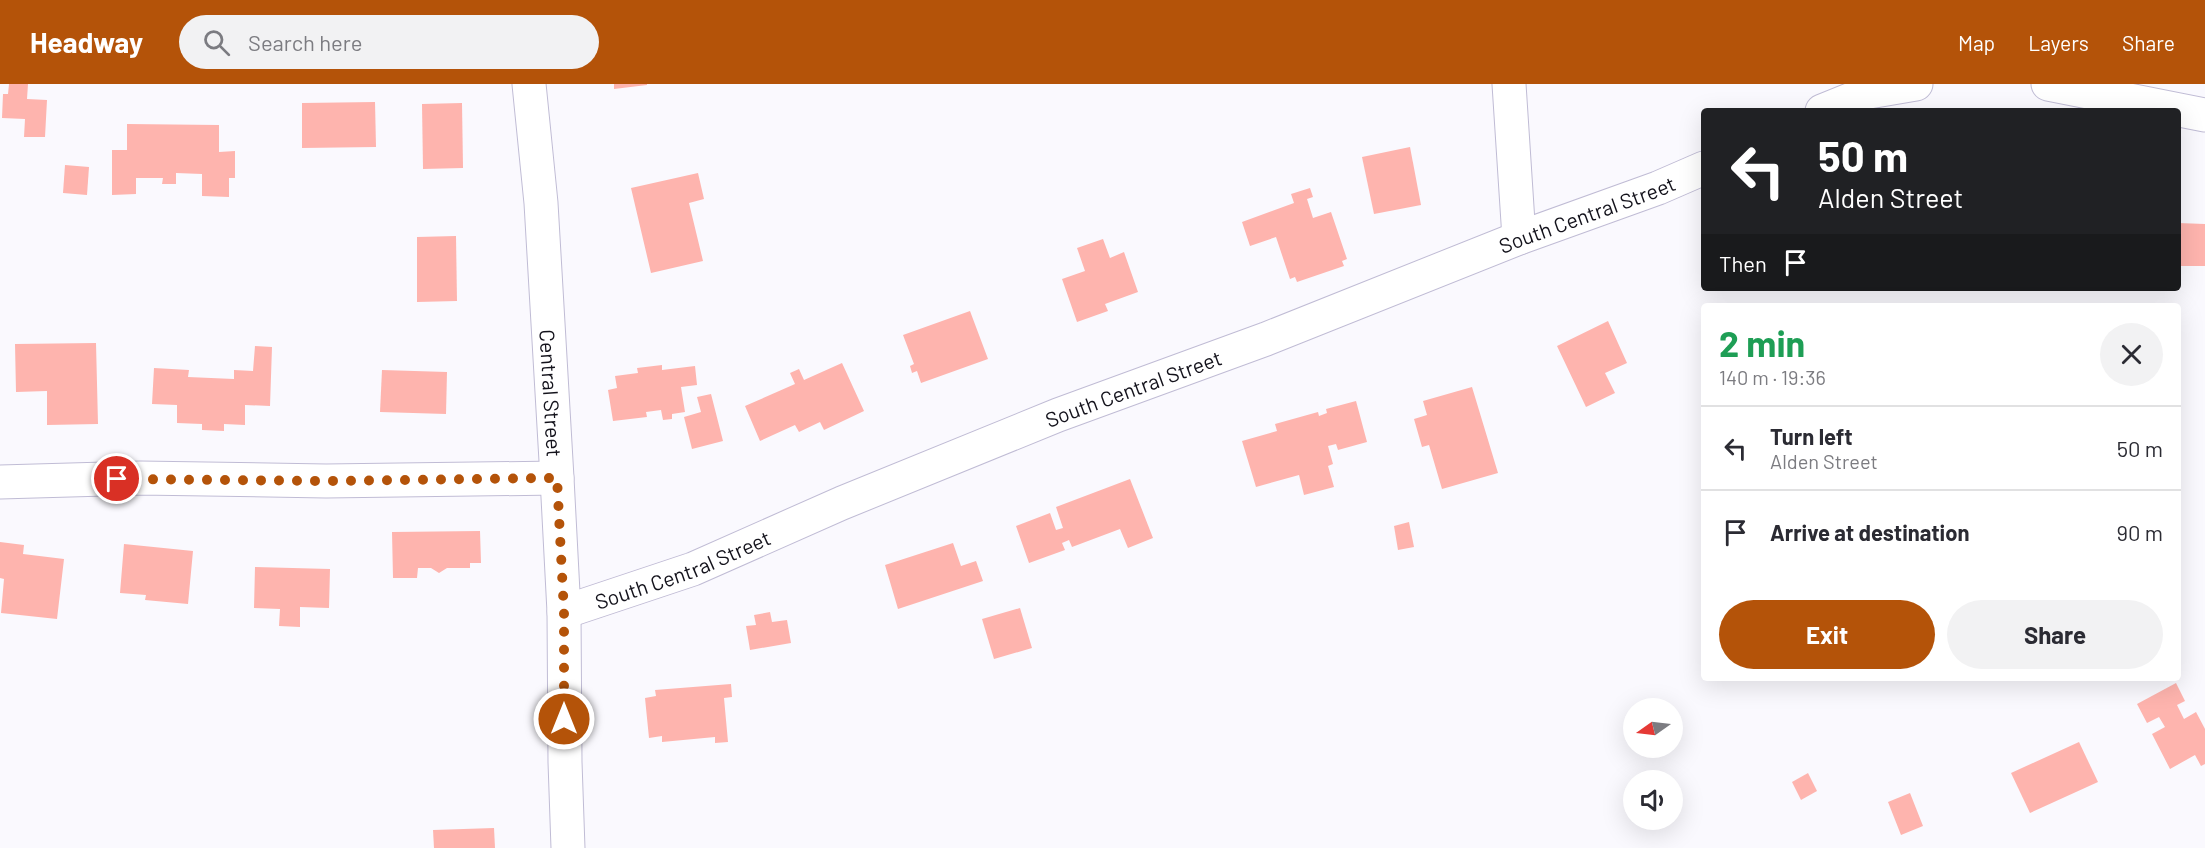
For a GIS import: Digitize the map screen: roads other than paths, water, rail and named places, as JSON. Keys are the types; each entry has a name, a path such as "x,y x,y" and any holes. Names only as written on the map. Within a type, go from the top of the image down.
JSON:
{"street":[{"name":"Central Street","path":"529,84 541,203 564,612 568,848"},
{"path":"1509,84 1519,238"},
{"path":"1829,108 1869,92 1916,84"},
{"path":"2048,84 2170,108"},
{"path":"2181,110 2205,115"},
{"name":"South Central Street","path":"564,612 693,569 842,503 1058,415 1266,339 1519,238 1658,188 1701,169"},
{"path":"0,482 140,478 326,481 557,478"}]}
